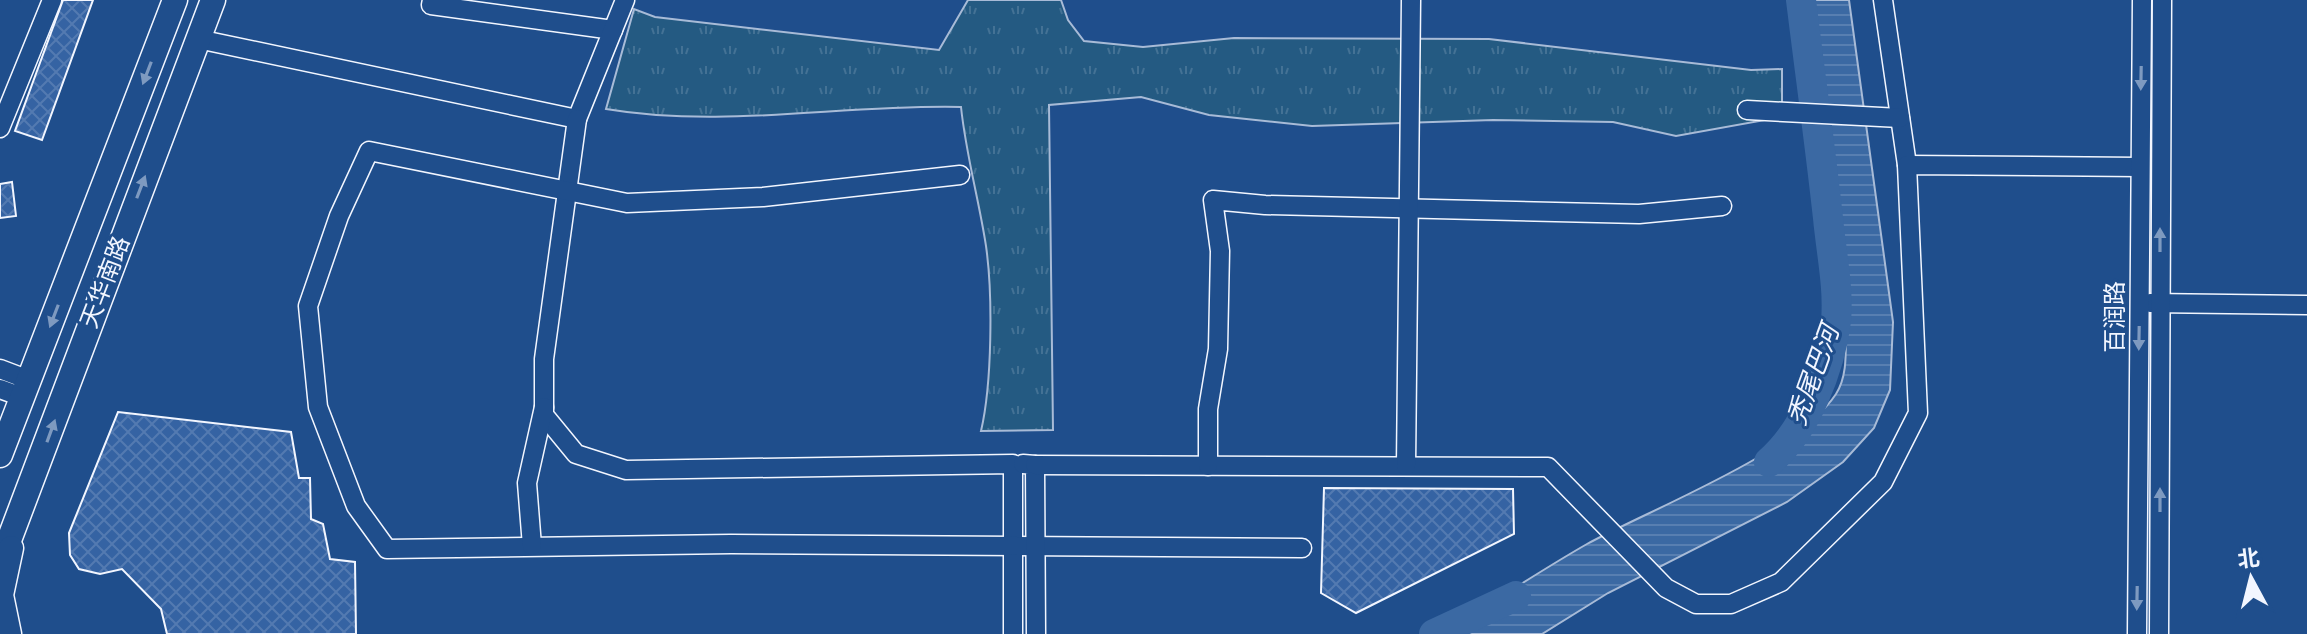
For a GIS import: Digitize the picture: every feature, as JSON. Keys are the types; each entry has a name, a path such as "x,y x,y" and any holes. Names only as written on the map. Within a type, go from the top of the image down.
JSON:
{"main road":[{"name":"天华南路","path":"0,455 17,389 175,0"},
{"name":"天华南路","path":"0,564 213,0"},
{"path":"9,634 1,595 24,504"}],"street":[{"path":"0,128 52,0"},
{"path":"432,0 431,5 613,30"},
{"path":"625,0 577,119 544,359 544,415 576,454 626,470 1013,464 1548,467 1666,588 1696,604 1731,604 1781,582 1883,482 1918,413 1907,165 1883,0"},
{"path":"1406,466 1411,0"},
{"name":"百润路","path":"2137,634 2142,0"},
{"name":"百润路","path":"2159,634 2162,0"},
{"path":"198,39 577,119"},
{"path":"1747,110 1773,114 1900,118"},
{"path":"960,175 763,197 627,203 369,151 339,216 308,306 318,407 356,506 387,549 532,546 1302,548"},
{"path":"1907,165 2140,167"},
{"path":"1208,466 1208,409 1218,321 1220,251 1213,200 1265,205 1639,214 1722,206"},
{"path":"2140,302 2307,305"},
{"path":"0,369 17,389"},
{"path":"532,546 527,483 544,405"},
{"path":"1013,464 1013,634"},
{"path":"1035,465 1036,634"}],"green space":[{"path":"968,0 1061,0 1068,20 1084,41 1143,47 1234,38 1489,39 1751,70 1782,69 1782,117 1676,136 1613,122 1493,120 1312,126 1209,115 1141,97 1049,105 1053,430 981,431 989,365 990,289 986,246 961,107 695,117 606,109 634,9 655,17 939,50"}],"shaded area":[{"path":"1802,0 1849,0 1893,322 1890,390 1874,428 1843,462 1787,502 1608,593 1542,634 1442,634 1587,544 1757,458 1817,416 1836,394 1845,369 1846,323"}],"building":[{"path":"63,0 93,0 42,140 15,131"},
{"path":"12,182 16,216 0,218 0,184"},
{"path":"118,412 291,432 299,478 310,478 311,519 323,524 330,559 355,562 356,634 167,634 161,609 122,569 100,574 79,569 70,555 69,533"},
{"path":"1324,488 1513,489 1514,534 1356,613 1321,593"}],"waterway":[{"name":"秃尾巴河","path":"1769,462 1794,433 1814,398 1828,359 1836,321 1834,270 1801,0"},
{"name":"秃尾巴河","path":"1434,634 1516,596"}]}
